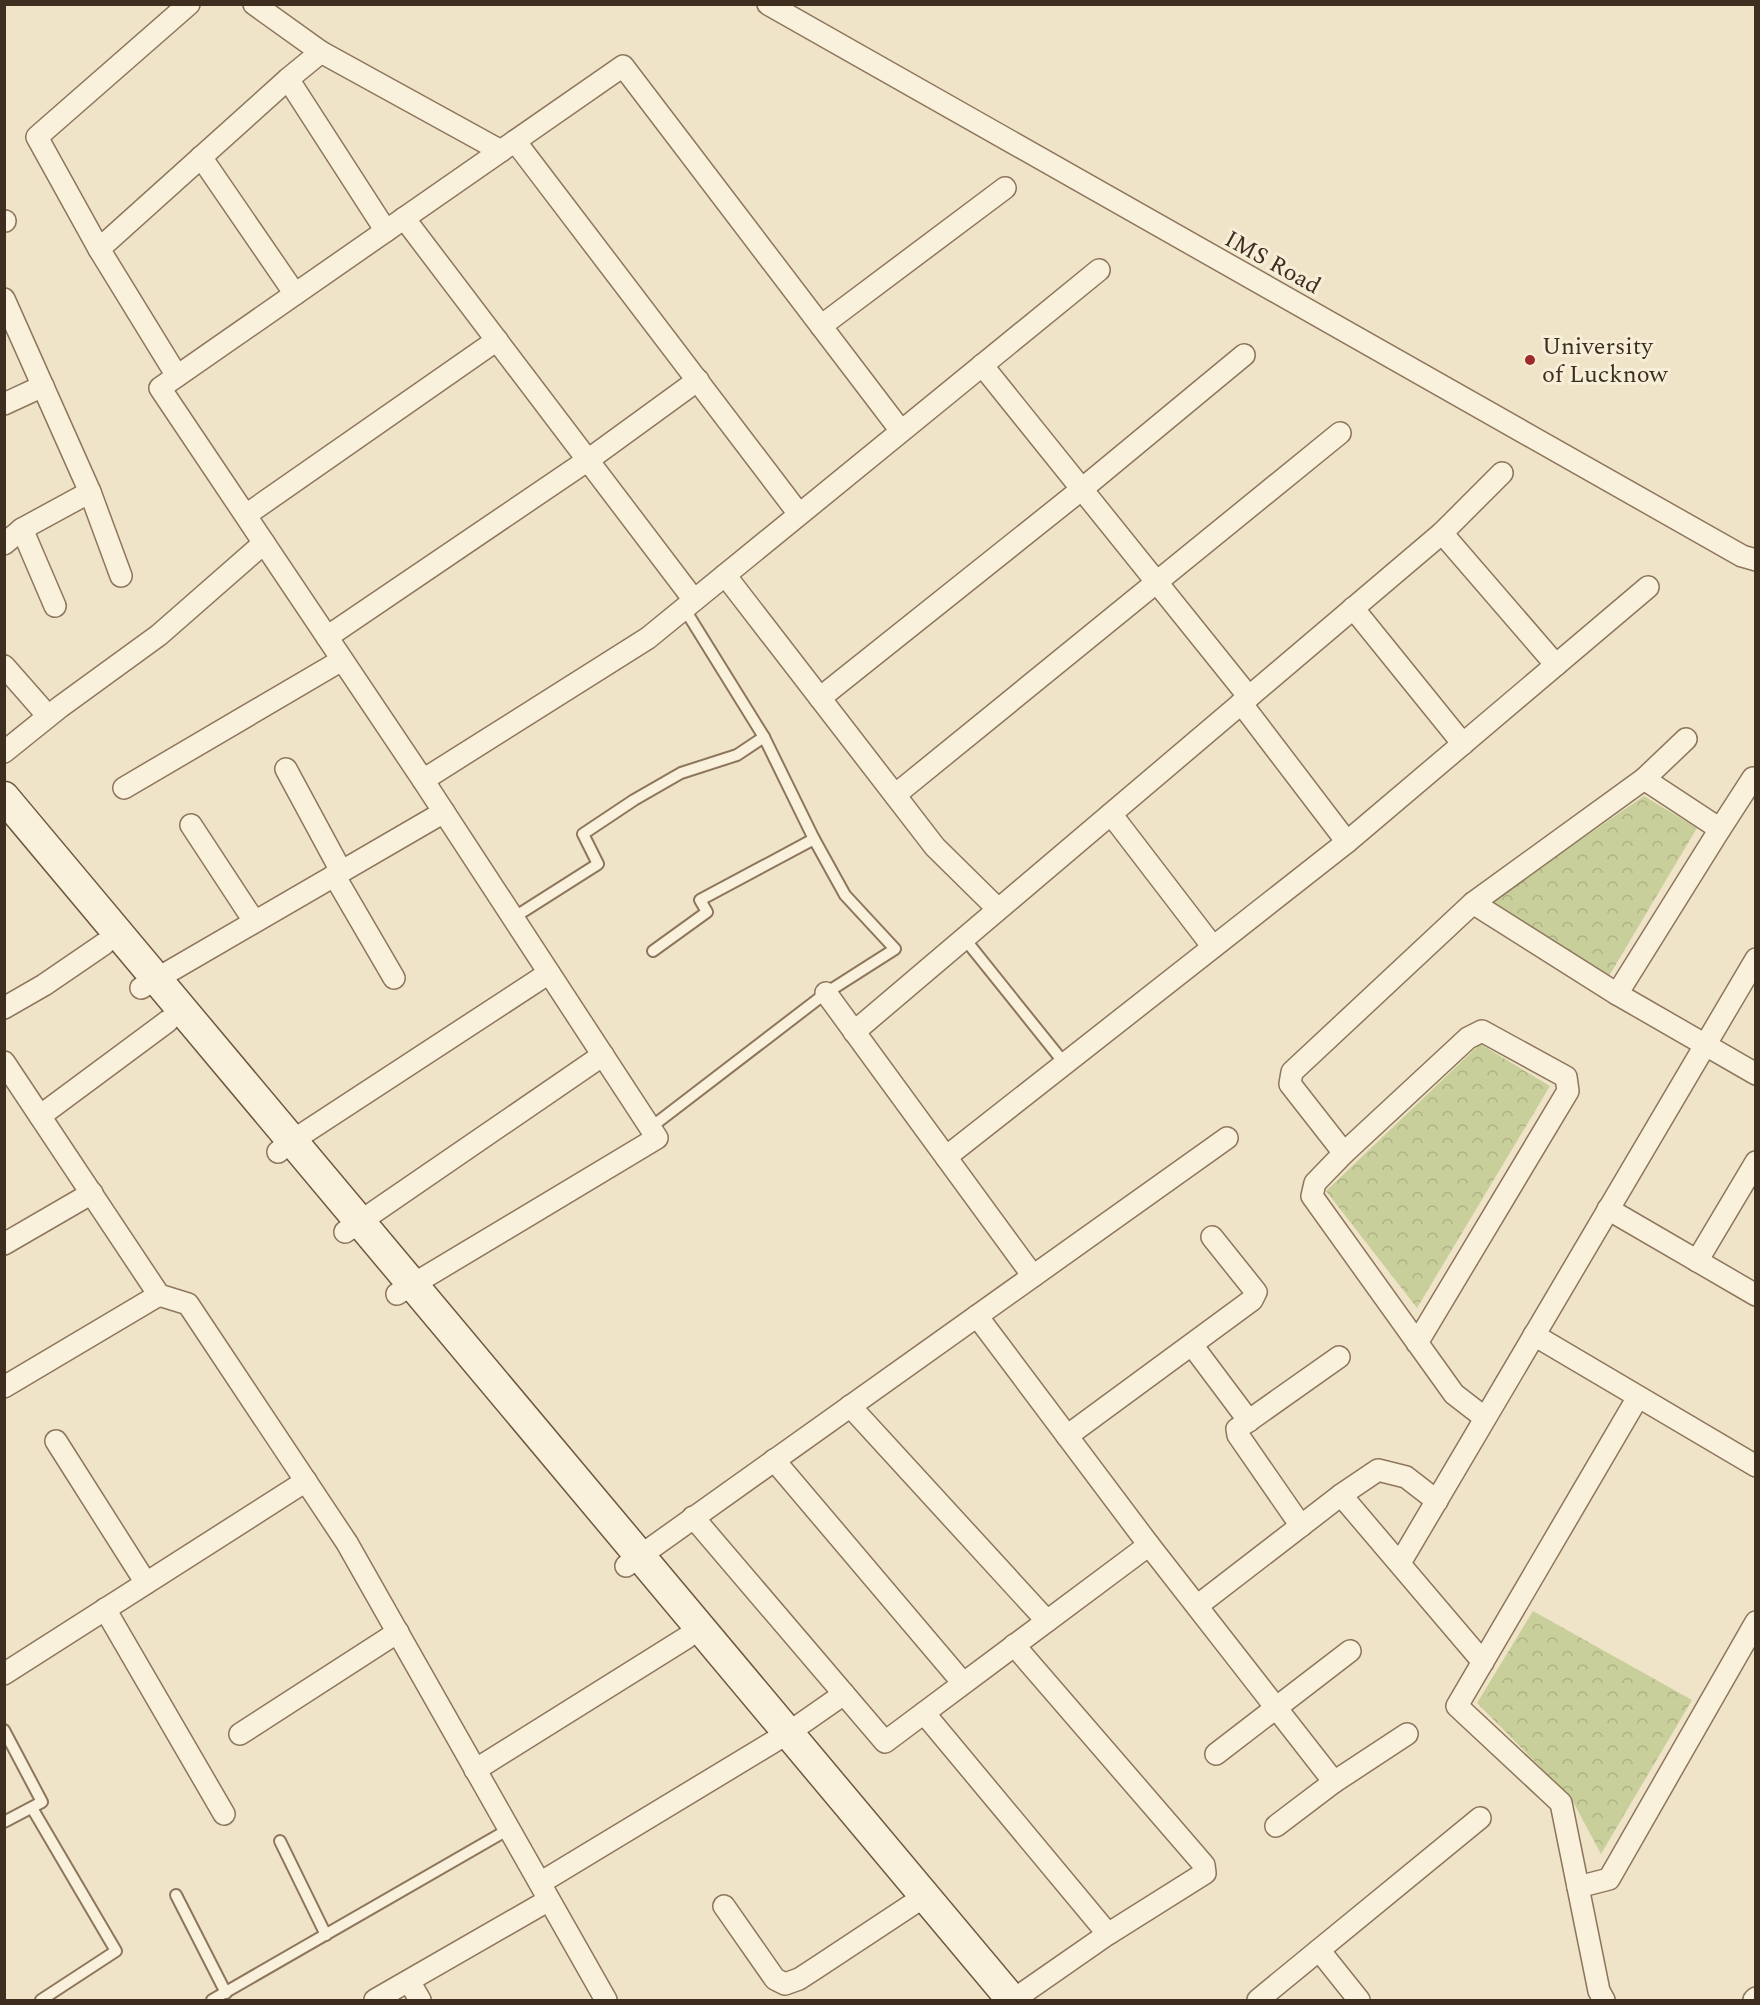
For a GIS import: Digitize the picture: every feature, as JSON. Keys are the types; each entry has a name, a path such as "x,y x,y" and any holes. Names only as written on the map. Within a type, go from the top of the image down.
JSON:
{"street":[{"path":"177,376 99,249 37,137 189,4"},
{"path":"254,4 321,52 508,146 698,380 800,514"},
{"name":"IMS Road","path":"768,4 1742,556 1755,560"},
{"path":"99,249 321,52"},
{"path":"404,1289 657,1138 423,780 160,388 623,66 901,431"},
{"path":"288,79 386,231"},
{"path":"201,157 295,294"},
{"path":"821,326 1005,188"},
{"path":"404,218 588,460 689,604"},
{"path":"423,780 648,638 1099,270"},
{"path":"4,299 90,492 121,576"},
{"path":"246,515 497,340"},
{"path":"820,698 1082,489 1244,354"},
{"path":"982,365 1157,582 1347,842"},
{"path":"327,637 588,460 698,380"},
{"path":"4,404 43,386"},
{"path":"895,795 1340,433"},
{"path":"854,1032 1442,533 1502,473"},
{"path":"4,544 22,529 90,492"},
{"path":"22,529 55,606"},
{"path":"1442,533 1556,665"},
{"path":"4,752 159,635 264,543"},
{"path":"725,575 935,847 998,909"},
{"path":"946,1157 1347,842 1648,587"},
{"path":"1353,608 1463,744"},
{"path":"124,788 342,660"},
{"path":"4,666 48,717"},
{"path":"1344,1153 1290,1084 1292,1072 1473,903 1644,779 1686,739"},
{"path":"286,769 394,978"},
{"path":"1617,994 1753,778"},
{"path":"1644,779 1720,830"},
{"path":"4,797 148,983 404,1289 918,1901 1013,2001 1108,1934 1205,1873 1204,1866 1014,1646"},
{"path":"148,983 444,812"},
{"path":"1111,814 1213,947"},
{"path":"191,825 254,921"},
{"path":"4,826 104,944 148,983 168,1021 285,1147"},
{"path":"1473,903 1617,994 1755,1074"},
{"path":"4,1008 44,985 104,944"},
{"path":"1400,1563 1755,959"},
{"path":"285,1147 549,973"},
{"path":"826,993 1033,1276"},
{"path":"40,1116 168,1021"},
{"path":"1417,1342 1568,1091 1566,1077 1482,1031 1468,1038 1344,1153 1316,1184 1312,1196 1454,1394 1485,1418"},
{"path":"353,1227 603,1055"},
{"path":"6,1068 159,1295 188,1304 347,1543 606,2001"},
{"path":"633,1561 1227,1138"},
{"path":"1698,1261 1755,1162"},
{"path":"4,1245 92,1194"},
{"path":"1608,1209 1755,1295"},
{"path":"1067,1436 1252,1300 1256,1292 1212,1237"},
{"path":"4,1387 159,1295"},
{"path":"977,1316 1149,1545 1335,1782"},
{"path":"1534,1335 1755,1466"},
{"path":"1192,1345 1249,1421"},
{"path":"1301,1526 1238,1435 1237,1429 1339,1357"},
{"path":"1604,2001 1599,1991 1561,1803 1457,1706 1638,1396"},
{"path":"850,1406 1047,1621"},
{"path":"56,1441 146,1583"},
{"path":"774,1460 963,1683"},
{"path":"1197,1606 1341,1495 1378,1470 1406,1477 1437,1500"},
{"path":"6,1670 306,1481"},
{"path":"1341,1495 1483,1662"},
{"path":"693,1517 885,1742 1149,1545"},
{"path":"105,1609 224,1814"},
{"path":"1578,1887 1609,1879 1755,1622"},
{"path":"240,1734 398,1632"},
{"path":"476,1770 693,1632"},
{"path":"1215,1755 1350,1651"},
{"path":"375,2001 409,1981 844,1694"},
{"path":"924,1713 1108,1934"},
{"path":"1276,1826 1335,1782 1407,1734"},
{"path":"1258,2001 1480,1818"},
{"path":"724,1906 775,1979 785,1984 800,1979 918,1901"},
{"path":"918,1901 990,2001"},
{"path":"1319,1950 1359,2001"},
{"path":"409,1981 420,2001"}],"lane":[{"path":"650,1128 826,993 895,949 845,895 814,839 764,738 689,604"},
{"path":"513,918 598,864 583,834 634,800 681,774 738,754 764,738"},
{"path":"653,951 707,912 700,900 814,839"},
{"path":"964,938 1065,1064"},
{"path":"4,1730 42,1802 4,1822"},
{"path":"32,1808 116,1951 40,2001"},
{"path":"212,2001 509,1829"},
{"path":"280,1841 326,1935"},
{"path":"176,1895 226,1993"}],"green space":[{"path":"1644,796 1697,828 1609,976 1490,902"},
{"path":"1480,1044 1550,1086 1417,1308 1326,1191"},
{"path":"1533,1611 1692,1700 1601,1854 1571,1798 1477,1703"}],"place":[{"name":"University of Lucknow","path":"1530,360"}]}
